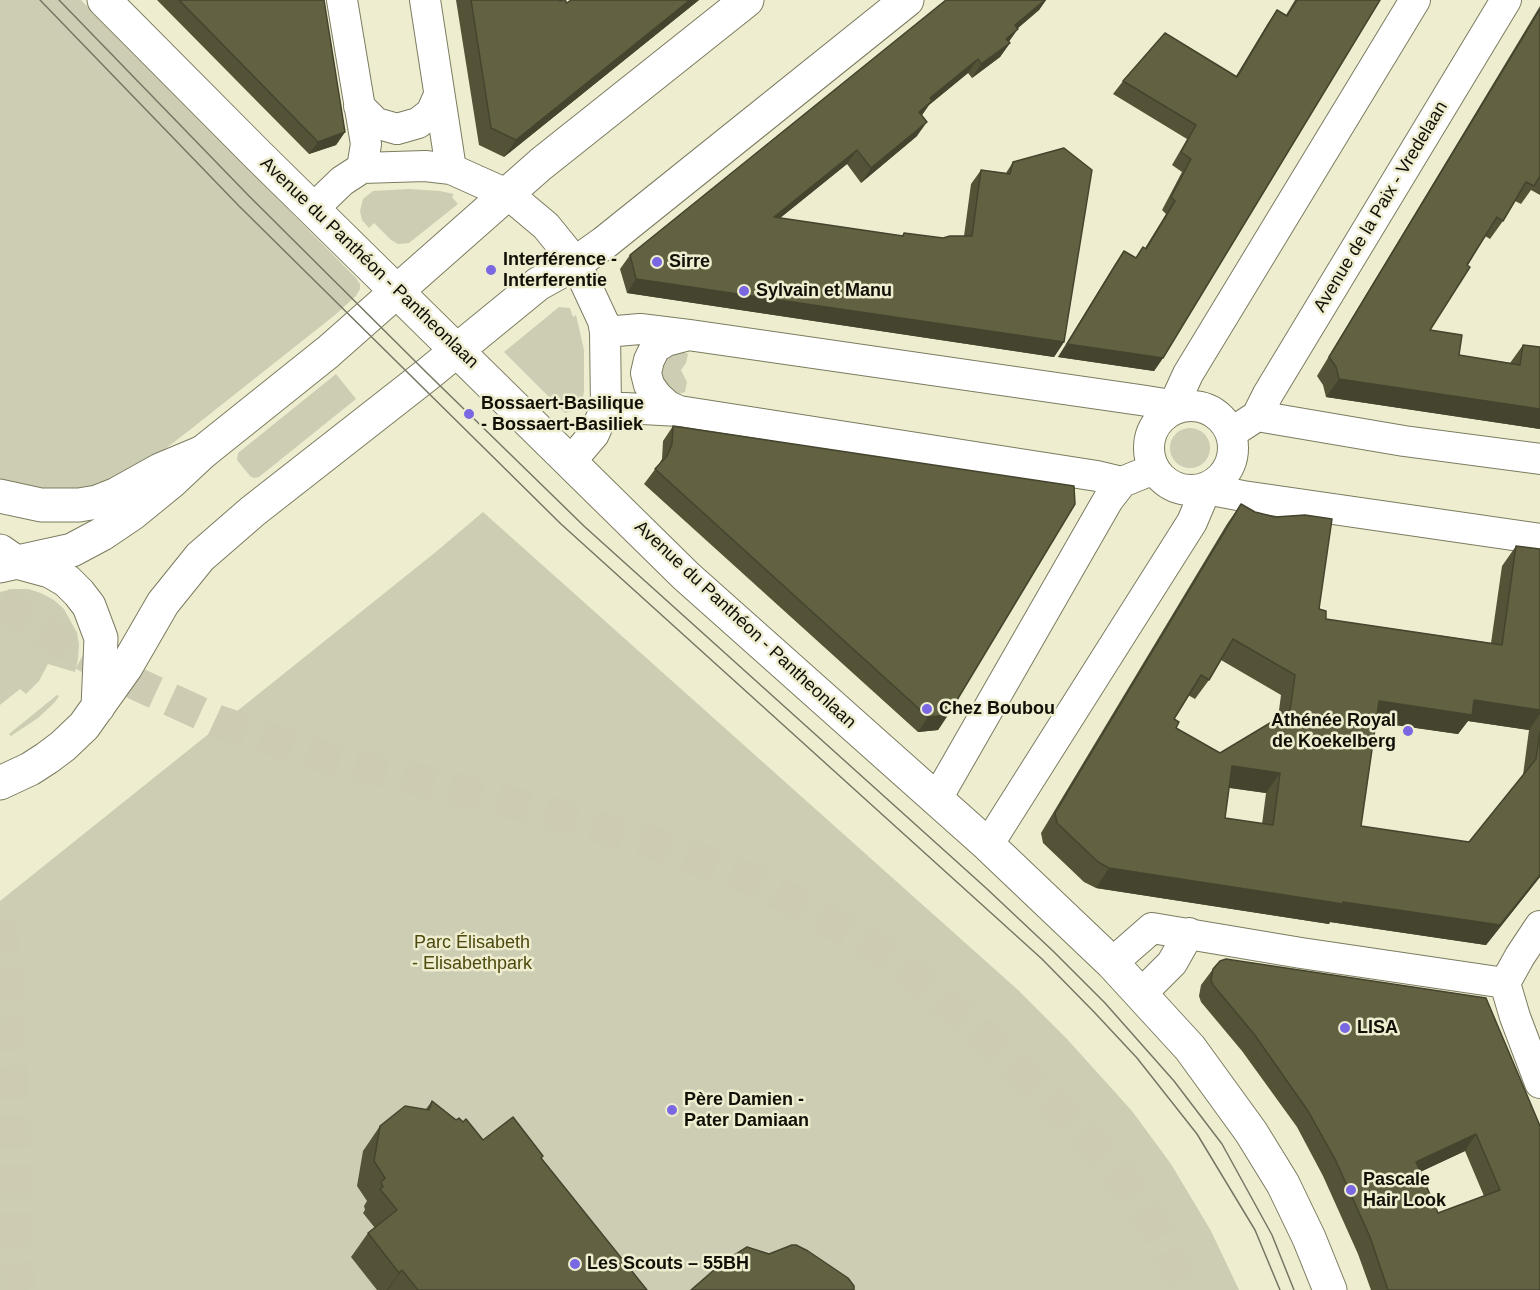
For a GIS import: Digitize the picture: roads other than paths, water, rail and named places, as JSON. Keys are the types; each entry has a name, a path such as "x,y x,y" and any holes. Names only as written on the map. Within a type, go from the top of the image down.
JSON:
{"main road":[{"name":"Avenue du Panthéon - Pantheonlaan","path":"104,0 686,576 988,845 1112,963 1190,1048 1251,1132 1292,1202 1329,1290"},
{"path":"5,560 72,550 97,538 141,507 203,452 328,352 547,160 747,0"},
{"path":"0,783 30,770 63,746 84,726 126,667 163,603 200,557 253,511 538,284 576,263 907,0"},
{"path":"0,496 41,505 79,505 97,502 117,494 160,470 203,452"},
{"path":"5,560 50,571 67,581 80,593 89,606 101,638 99,707"}],"street":[{"path":"342,0 366,144 362,168"},
{"path":"425,0 451,169"},
{"path":"1172,409 1188,374 1415,0"},
{"name":"Avenue de la Paix - Vredelaan","path":"1257,416 1268,394 1506,0"},
{"path":"359,106 376,123 397,129 418,123 425,118 431,113 439,95"},
{"path":"313,209 342,181 362,168 425,166 451,169 509,195 546,226 576,263 603,321 605,332 606,407 594,434 571,461"},
{"path":"605,332 640,329 688,335 1140,400 1165,404 1172,409"},
{"path":"679,411 668,406 657,396 649,385 646,373 649,360 656,348 666,341 688,335"},
{"path":"988,845 1192,522 1206,489 1220,480 1230,466 1234,450 1231,433 1223,420 1214,412 1203,408 1180,405 1172,409 1155,425 1148,447 1154,470 1164,481 1176,488 1191,491 1206,489 1540,539"},
{"path":"606,407 679,411 1097,476 1122,482"},
{"path":"1231,433 1257,416 1404,441 1540,459"},
{"path":"936,800 1102,510 1122,482 1154,470"},
{"path":"1540,926 1505,983 1540,1083"},
{"path":"1112,963 1152,928 1505,983"},
{"path":"1141,994 1172,963 1189,933"}],"tunnel":[{"path":"0,603 67,645 137,684 219,722 327,758 525,806 645,840 759,882 875,947 976,1028 1090,1139 1125,1182 1156,1229 1187,1290"},
{"path":"0,920 6,971 13,1101 19,1290"}],"tram line":[{"path":"40,0 239,206 561,524 1042,959 1095,1013 1137,1058 1197,1134 1255,1230 1280,1290"},
{"path":"59,0 249,196 585,527 986,888 1105,1003 1174,1081 1222,1144 1272,1235 1294,1290"}],"place":[{"name":"Sirre","path":"657,262"},
{"name":"Interférence - Interferentie","path":"491,270"},
{"name":"Sylvain et Manu","path":"744,291"},
{"name":"Bossaert-Basilique - Bossaert-Basiliek","path":"469,414"},
{"name":"Chez Boubou","path":"927,709"},
{"name":"Athénée Royal de Koekelberg","path":"1408,731"},
{"name":"LISA","path":"1345,1028"},
{"name":"Père Damien - Pater Damiaan","path":"672,1110"},
{"name":"Pascale Hair Look","path":"1351,1190"},
{"name":"Les Scouts – 55BH","path":"575,1264"}],"park label":[{"name":"Parc Élisabeth - Elisabethpark","path":"472,953"}]}
